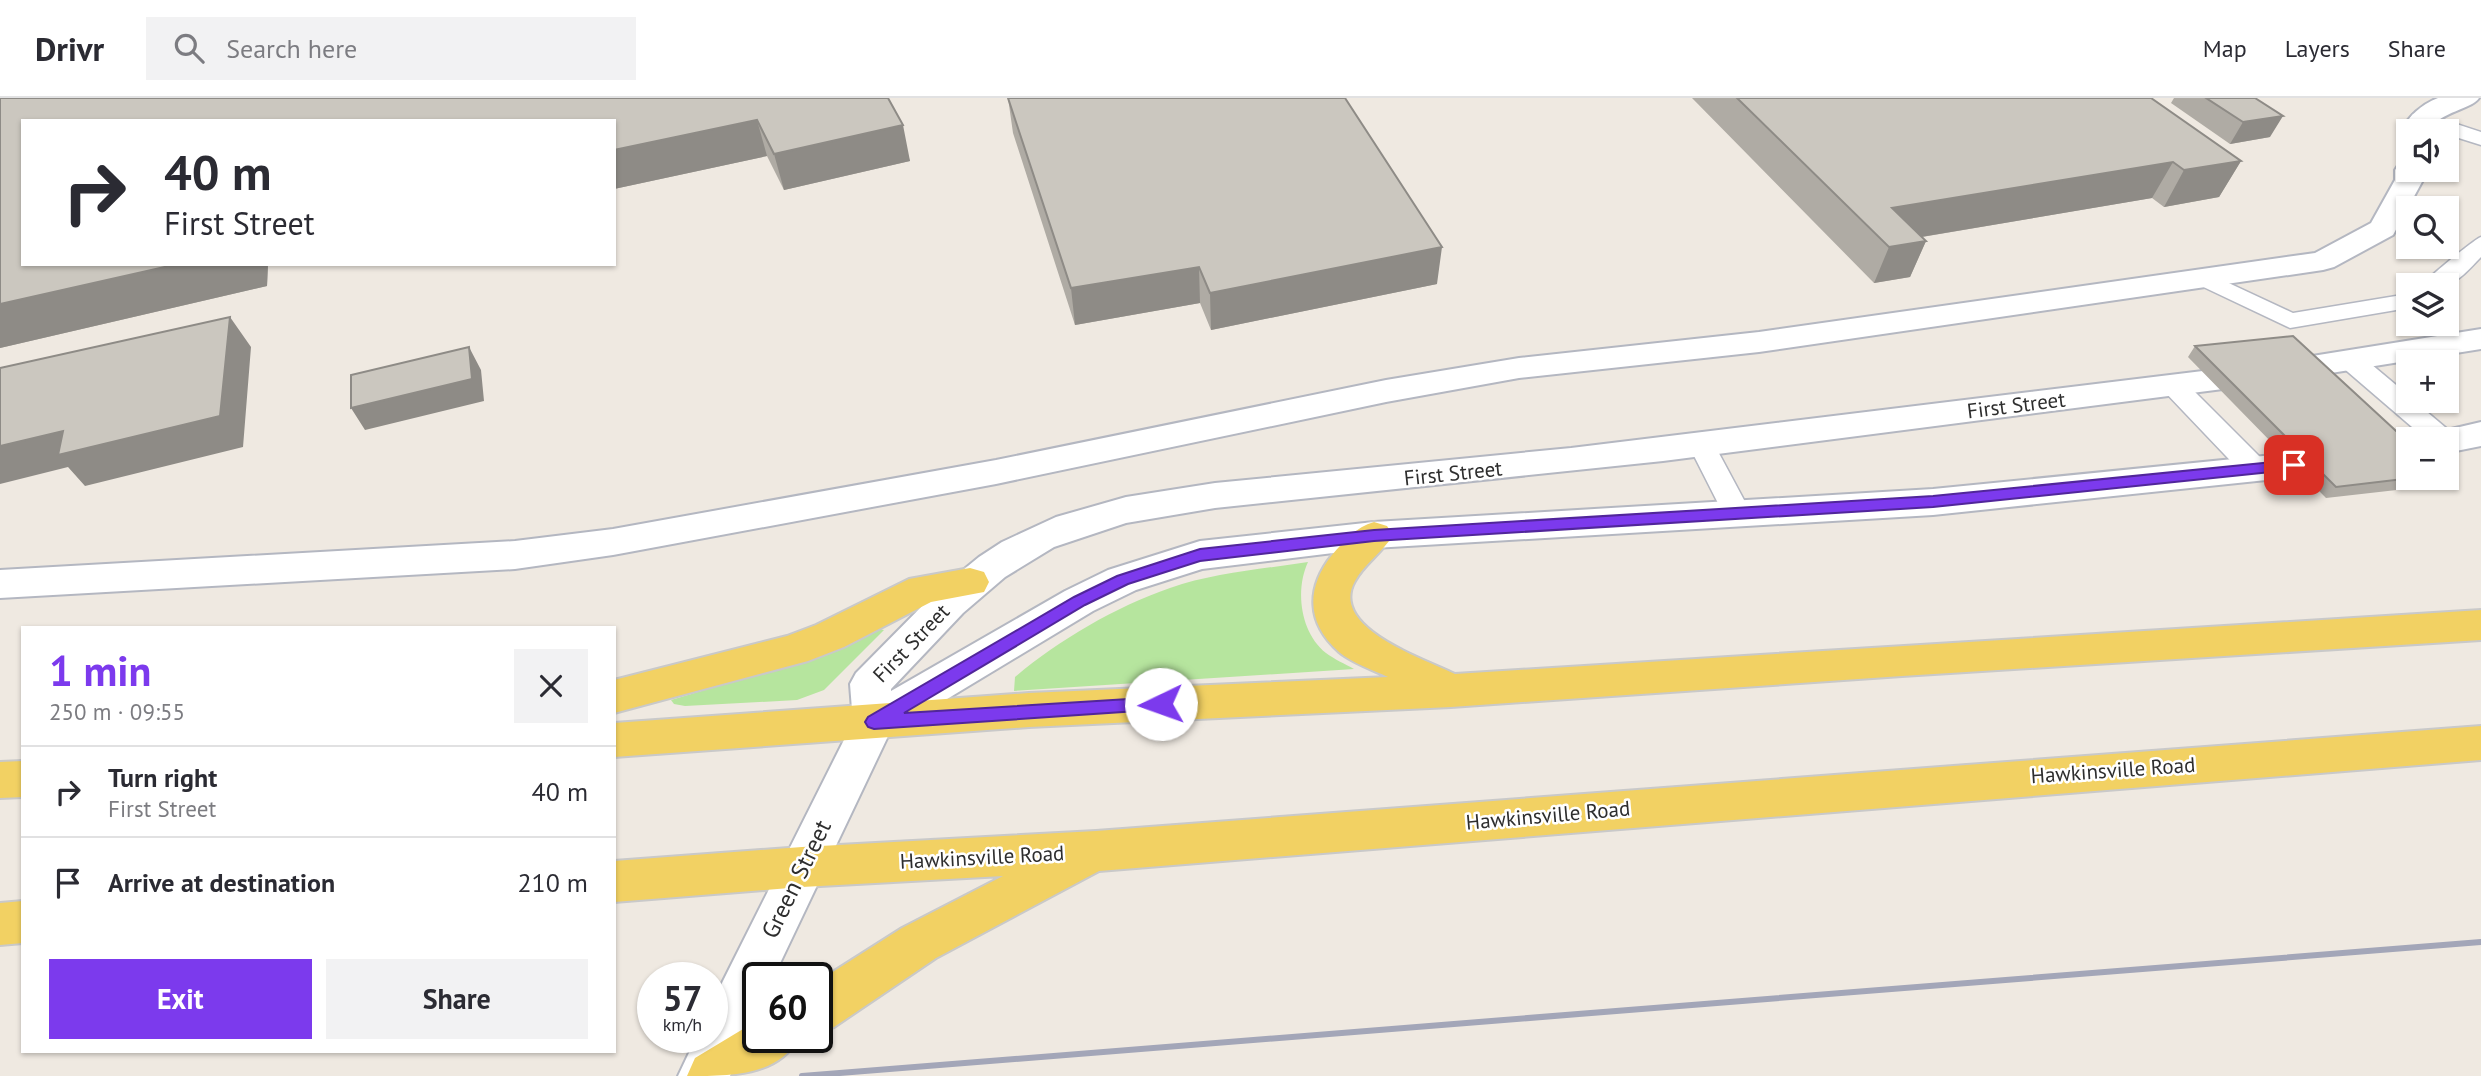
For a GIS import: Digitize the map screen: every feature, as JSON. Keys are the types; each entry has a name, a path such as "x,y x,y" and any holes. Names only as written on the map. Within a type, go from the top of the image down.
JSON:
{"main road":[{"path":"1374,535 1337,573 1333,584 1330,595 1343,632 1354,642 1451,691"},
{"path":"616,696 794,650 850,627 923,589 970,582"},
{"path":"616,740 1029,710 1451,691 2481,625"},
{"name":"Hawkinsville Road","path":"616,882 802,867 1096,851 2481,743"},
{"path":"0,780 21,779"},
{"path":"833,999 919,943 1096,851"},
{"path":"0,924 21,922"},
{"path":"713,1076 749,1053"}],"street":[{"path":"2425,119 2446,102 2466,98"},
{"path":"0,584 515,555 613,542 996,472 1386,391 1519,368 1759,342 2323,261 2356,246 2383,229 2408,182"},
{"path":"2306,367 2481,339"},
{"name":"First Street","path":"2211,381 1701,444 1153,503 1093,517 1040,538 1002,559 970,582 870,684 874,722 1058,613 1122,580 1200,555 1374,535 1933,502 2294,465"},
{"path":"2459,438 2481,434"},
{"name":"Green Street","path":"704,1076 802,867 874,722"}],"lane":[{"path":"2459,134 2481,139"},
{"path":"2452,273 2481,244"},
{"path":"2203,278 2290,321 2396,302"},
{"path":"2350,360 2430,427"},
{"path":"2173,385 2255,469"},
{"path":"1701,444 1737,513"}],"green space":[{"path":"1308,562 1301,598 1310,634 1326,653 1354,669 1014,691 1015,677 1032,663 1088,626 1149,596 1203,579"},
{"path":"878,629 884,630 824,690 797,700 685,706 674,704 671,700 783,667"}],"building":[{"path":"0,98 888,98 903,125 774,154 757,120 616,150 616,119 21,119 21,266 169,266 0,304"},
{"path":"1008,98 1345,98 1442,247 1210,293 1199,267 1071,288"},
{"path":"1737,98 2151,98 2241,161 2184,170 2173,162 1892,208 1926,241 1889,247"},
{"path":"2206,98 2255,98 2283,116 2243,122"},
{"path":"230,317 220,416 58,455 63,431 0,446 0,368"},
{"path":"2293,336 2396,431 2396,480 2336,487 2195,346"},
{"path":"469,347 472,379 351,408 351,375"}],"railway":[{"path":"802,1076 2481,942"}],"route":[{"path":"1161,704 1029,710 874,722 1079,601 1122,580 1200,555 1374,535 1933,502 2294,465"}]}
